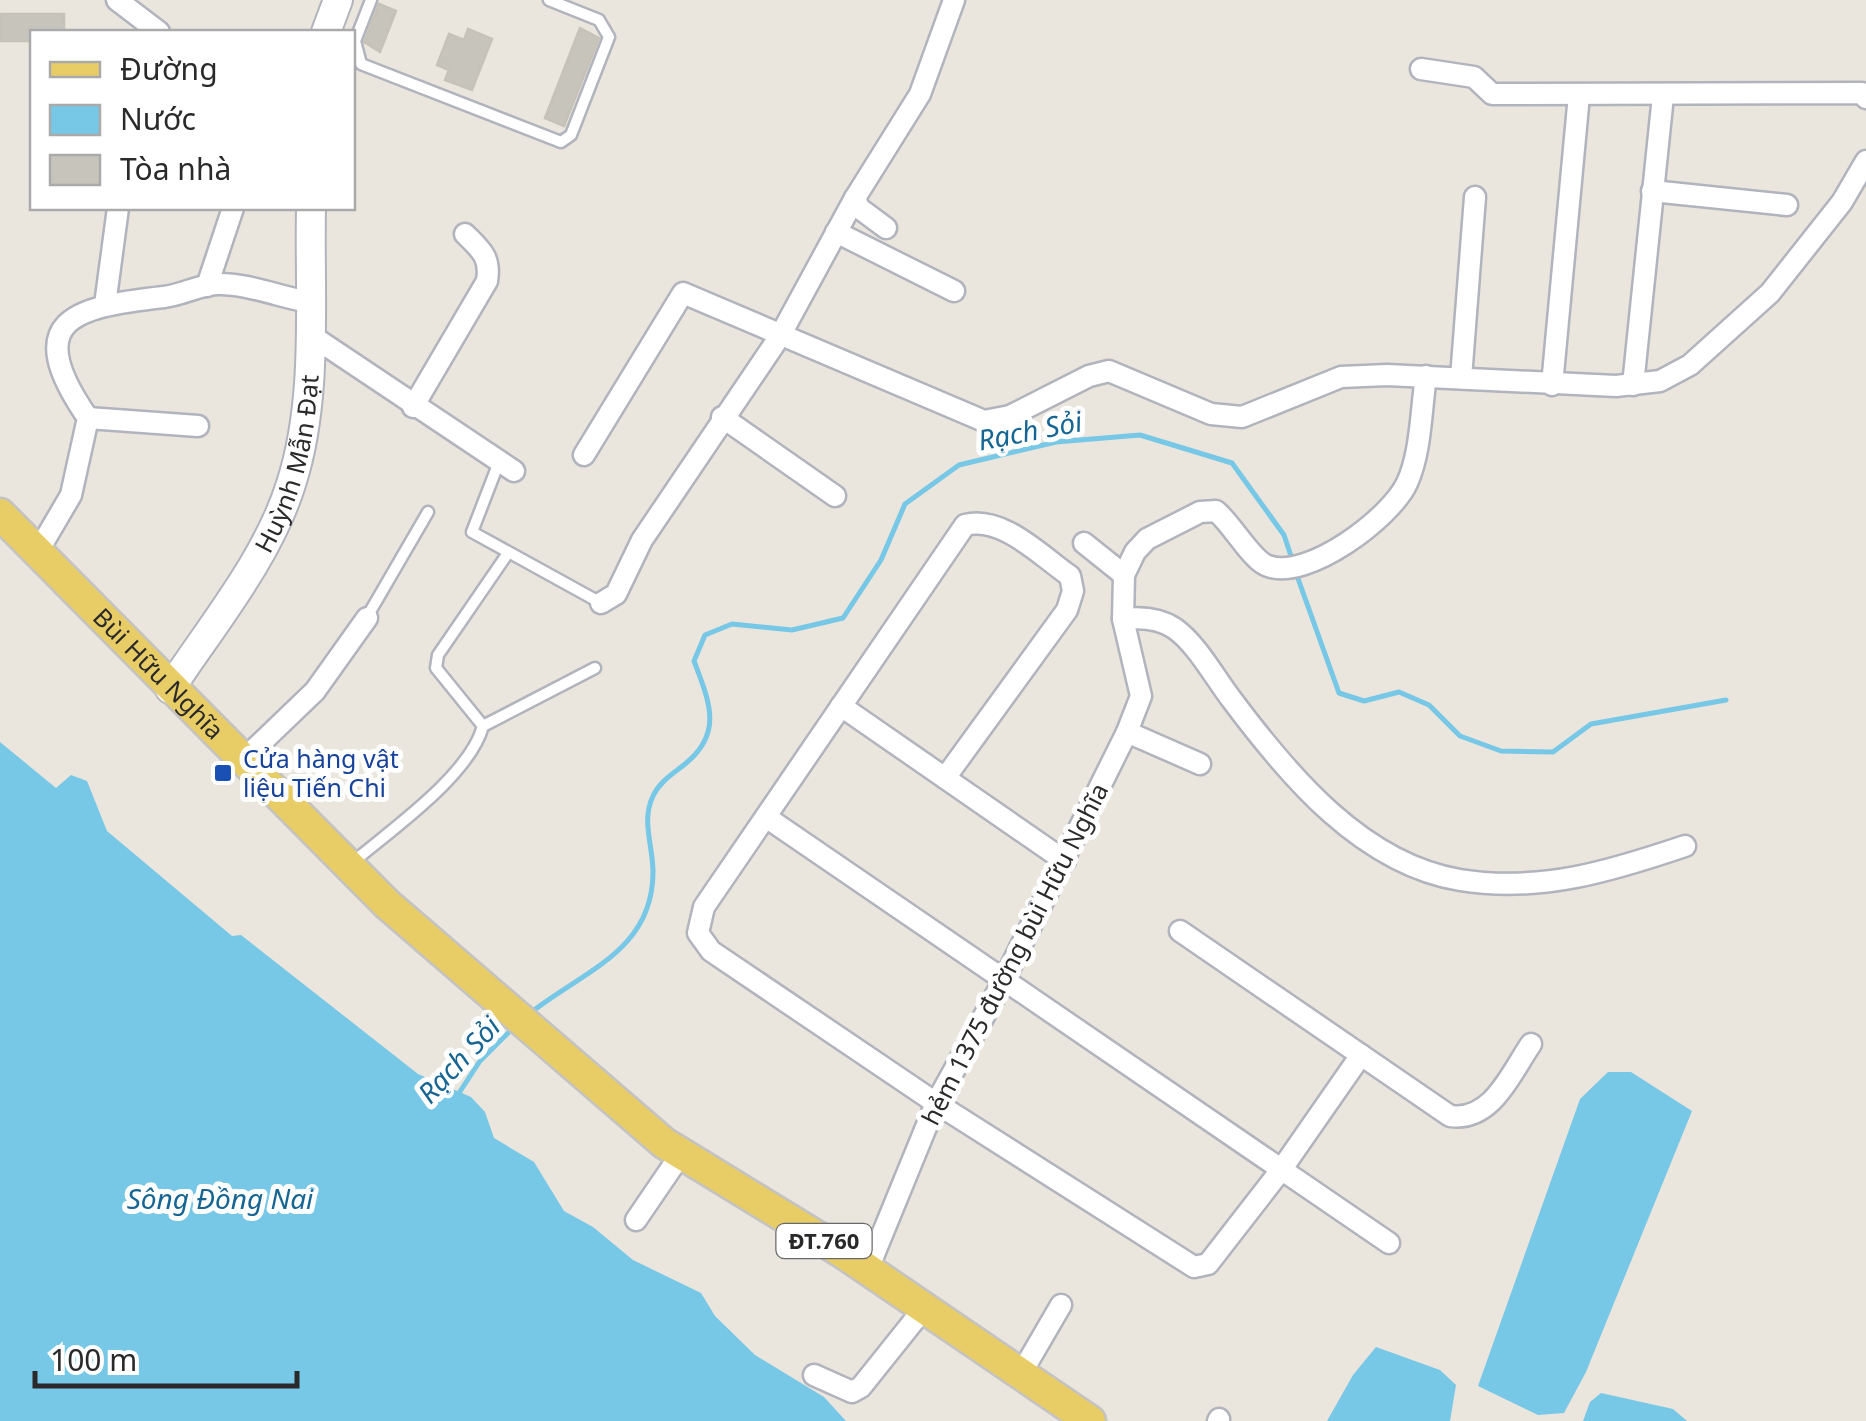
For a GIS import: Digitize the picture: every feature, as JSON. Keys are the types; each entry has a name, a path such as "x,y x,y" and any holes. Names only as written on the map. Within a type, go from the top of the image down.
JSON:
{"main road":[{"path":"327,30 338,0"},
{"name":"Huỳnh Mẫn Đạt","path":"170,690 243,580 290,488 301,448 312,210"},
{"name":"Bùi Hữu Nghĩa","path":"1,516 348,866 562,1056 681,1154"},
{"name":"ĐT.760","path":"681,1154 868,1269 1090,1421"}],"street":[{"path":"117,0 156,30"},
{"path":"601,603 616,594 642,540 780,336 855,198 920,94 954,0"},
{"path":"1422,70 1474,77 1492,94 1862,92 1866,98"},
{"path":"1552,385 1579,95"},
{"path":"1633,385 1664,96"},
{"path":"584,455 683,292 984,421 1010,416 1090,376 1109,371 1210,414 1242,417 1341,378 1426,376 1552,385 1633,385 1660,380 1690,366 1729,334 1822,228 1866,161"},
{"path":"1652,191 1788,205"},
{"path":"1461,378 1475,197"},
{"path":"855,198 859,208 886,228"},
{"path":"105,304 118,210"},
{"path":"207,286 233,210"},
{"path":"836,232 954,290"},
{"path":"412,406 486,281 490,265 465,234"},
{"path":"37,553 71,494 88,418 64,375 57,334 70,317 105,304 174,296 219,284 308,302"},
{"path":"309,334 507,466"},
{"path":"1084,543 1124,575 1135,552 1148,539 1200,512 1216,510 1234,526 1257,560 1280,569 1317,562 1369,525 1399,497 1409,479 1426,376"},
{"path":"722,417 835,496"},
{"path":"88,418 198,426"},
{"path":"945,778 1067,610 1072,591 1070,576 998,526 981,520 965,525 704,907 698,933 711,951 936,1103 1194,1267 1208,1264 1282,1170 1361,1055"},
{"name":"hẻm 1375 đường bùi Hữu Nghĩa","path":"868,1269 936,1103 1004,980 1128,732 1140,696 1124,628 1124,575"},
{"path":"1124,628 1140,617 1174,628 1286,771 1393,858 1456,880 1529,884 1570,882 1685,846"},
{"path":"241,762 314,690 366,618"},
{"path":"841,706 1065,860"},
{"path":"1128,732 1200,764"},
{"path":"766,817 1389,1244"},
{"path":"1180,931 1450,1116 1461,1118 1486,1108 1531,1044"},
{"path":"636,1220 681,1154"},
{"path":"1022,1372 1061,1305"},
{"path":"814,1374 840,1390 852,1392 861,1387 925,1307"}],"lane":[{"path":"372,0 355,42 361,64 560,142 571,135 609,37 599,20 549,0"},
{"path":"507,466 472,532 601,603"},
{"path":"366,618 428,512"},
{"path":"483,726 436,668 438,656 508,554"},
{"path":"348,866 419,807 471,752 483,726 594,668"}],"water":[{"name":"Sông Đồng Nai","path":"0,742 56,788 71,775 87,781 107,831 232,936 241,935 418,1074 471,1097 485,1112 494,1138 534,1162 564,1211 593,1227 633,1260 701,1293 715,1316 755,1355 824,1397 846,1421 0,1421"},
{"path":"1608,1072 1631,1072 1692,1111 1586,1372 1564,1413 1538,1415 1478,1386 1580,1099"},
{"path":"1376,1347 1440,1370 1456,1385 1450,1421 1327,1421 1353,1375"},
{"path":"1601,1393 1673,1409 1687,1421 1583,1421 1590,1402"}],"building":[{"path":"379,4 396,11 380,52 364,42"},
{"path":"0,14 64,14 64,30 30,30 30,41 0,41"},
{"path":"580,28 599,38 564,126 545,118"},
{"path":"468,29 492,39 472,90 445,80 449,70 437,65 449,34 464,40"}],"waterway":[{"name":"Rạch Sỏi","path":"529,1014 611,956 641,921 650,899 653,872 648,824 653,796 697,752 709,728 708,703 694,661 705,635 732,624 792,630 843,618 881,560 905,504 959,465 1056,442 1140,435 1232,463 1284,535 1293,562"},
{"name":"Rạch Sỏi","path":"1296,573 1339,693 1364,701 1399,692 1429,705 1460,736 1501,751 1553,752 1591,724 1726,700"},
{"name":"Rạch Sỏi","path":"457,1096 480,1061 513,1028"}],"place":[{"name":"Cửa hàng vật liệu Tiến Chi","path":"223,773"}]}
